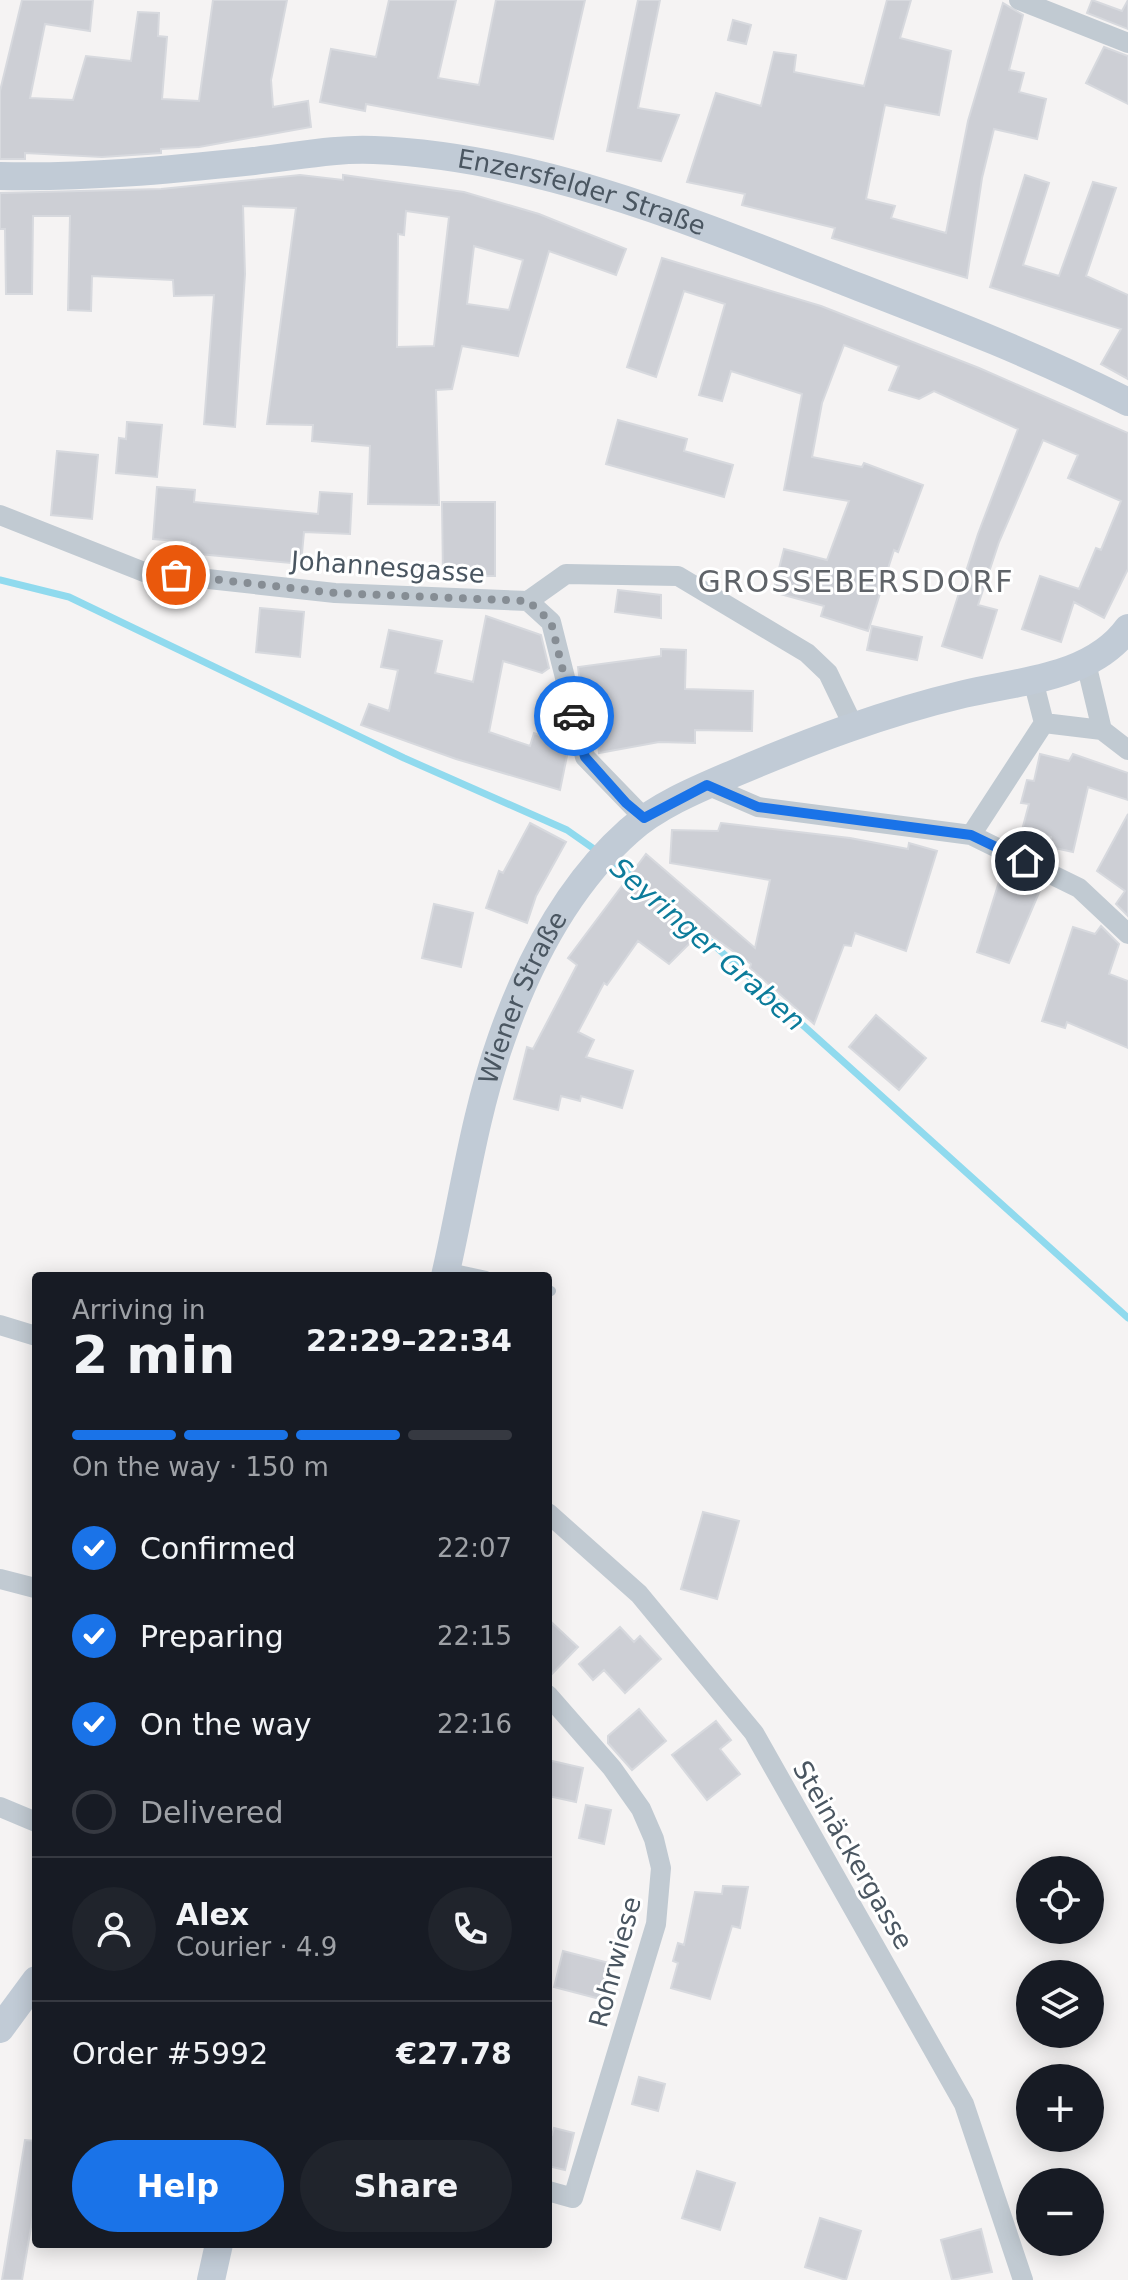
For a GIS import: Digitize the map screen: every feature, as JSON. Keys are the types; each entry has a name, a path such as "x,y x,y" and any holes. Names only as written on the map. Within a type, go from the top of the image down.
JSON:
{"street":[{"path":"1019,0 1128,43"},
{"name":"Enzersfelder Straße","path":"0,176 145,172 370,149 431,154 500,167 587,188 771,252 1019,350 1128,402"},
{"name":"Johannesgasse","path":"0,515 144,572 335,593 528,601"},
{"path":"637,824 626,803 585,757 551,622 528,601 566,574 678,576 807,653 828,673 853,725"},
{"name":"Wiener Straße","path":"446,1272 484,1098 500,1041 547,934 591,868 637,824 707,785 853,725 911,707 1033,680 1086,663 1109,649 1128,628"},
{"path":"1086,663 1102,730"},
{"path":"971,835 1044,723 1033,680"},
{"path":"1044,723 1102,730 1128,750"},
{"path":"707,785 758,807 971,835 1079,888 1128,934"},
{"path":"0,1325 32,1335"},
{"name":"Steinäckergasse","path":"552,1517 639,1594 754,1733 964,2104 1023,2280"},
{"path":"0,1579 32,1587"},
{"name":"Rohrwiese","path":"552,1700 612,1768 641,1809 654,1839 661,1868 661,1889 656,1924 573,2198 552,2192"},
{"path":"0,1807 32,1820"},
{"path":"0,2029 32,1985"},
{"path":"211,2280 218,2248"}],"building":[{"path":"22,0 93,0 90,31 45,24 30,98 73,100 86,56 131,61 138,12 159,13 158,36 167,37 162,99 199,101 213,0 287,0 271,80 273,107 308,101 311,127 199,147 161,149 161,153 102,157 25,153 25,159 0,159 0,91"},
{"path":"389,0 456,0 438,78 479,85 496,0 585,0 553,139 366,104 365,111 320,102 331,49 376,57"},
{"path":"638,0 660,0 638,108 679,115 661,161 607,151"},
{"path":"887,0 911,0 900,38 951,51 939,115 885,105 866,199 895,206 891,218 946,233 968,121 1003,3 1023,15 1009,70 1024,73 1019,92 1046,99 1037,139 994,129 982,178 967,278 832,238 835,228 742,205 745,194 687,182 716,93 761,106 774,52 796,55 794,72 864,86"},
{"path":"1092,0 1122,11 1128,0 1128,29 1087,13"},
{"path":"733,20 751,25 746,44 728,40"},
{"path":"1104,47 1128,56 1128,104 1086,83"},
{"path":"300,175 343,180 343,175 464,192 539,214 626,249 616,275 549,251 518,356 462,346 452,389 436,390 439,505 368,504 370,446 312,441 313,425 267,424 296,208 243,206 245,274 235,427 204,424 214,295 174,296 173,280 92,276 91,311 68,310 70,216 33,216 32,294 6,294 5,229 0,229 0,193 161,189","holes":["406,211 449,217 434,346 397,347 398,234 404,235","474,246 523,260 509,310 467,304"]},
{"path":"1025,175 1049,183 1023,265 1059,276 1093,182 1116,188 1086,276 1128,295 1128,379 1101,364 1121,329 990,287"},
{"path":"662,258 821,306 979,368 1128,433 1128,569 1104,618 1074,602 1061,642 1022,629 1040,576 1079,589 1096,548 1101,550 1121,501 1068,478 1078,455 1043,440 999,542 978,605 997,610 982,658 942,646 978,534 1018,429 934,391 919,399 889,390 899,366 844,345 822,403 812,457 862,467 864,463 923,485 898,552 894,550 868,631 821,616 824,606 773,592 784,549 827,560 849,501 784,490 802,394 731,371 722,401 699,395 725,304 684,291 656,377 627,367"},
{"path":"618,420 687,439 684,451 733,465 724,497 606,464"},
{"path":"127,422 162,425 157,477 116,473 119,438 126,439"},
{"path":"57,451 98,455 92,519 51,515"},
{"path":"157,487 195,490 194,502 318,514 320,492 352,494 350,534 304,532 301,564 189,553 190,542 153,539"},
{"path":"442,502 495,502 495,576 443,576"},
{"path":"618,590 661,595 661,618 615,612"},
{"path":"260,608 304,612 300,657 256,652"},
{"path":"486,616 541,635 549,668 542,673 503,661 489,732 530,746 534,733 569,746 560,790 456,759 361,725 369,704 389,711 398,670 381,667 389,630 442,641 435,673 473,682"},
{"path":"872,626 922,637 917,660 867,650"},
{"path":"661,649 686,650 685,689 753,691 752,731 695,730 695,743 659,742 599,753 592,689 581,690 578,667 661,656"},
{"path":"1040,754 1069,761 1073,754 1128,773 1128,800 1088,787 1073,852 1050,847 1051,837 1022,830 1029,804 1021,803 1027,780 1034,781"},
{"path":"1128,814 1128,916 1116,904 1125,891 1097,871"},
{"path":"530,823 566,842 536,896 527,923 486,908 499,871 503,873"},
{"path":"721,823 850,838 908,849 909,843 937,851 906,951 855,933 851,946 844,945 814,1024 750,968 751,964 703,930 669,964 638,941 607,985 604,983 578,1032 594,1040 586,1057 633,1071 622,1108 581,1096 580,1101 561,1096 558,1110 514,1099 527,1047 533,1049 577,965 568,958 646,854 755,948 770,880 670,863 672,830 718,831"},
{"path":"1003,869 1041,888 1009,963 977,952"},
{"path":"434,904 473,913 461,967 422,958"},
{"path":"1101,926 1119,944 1109,974 1128,981 1128,1048 1067,1022 1065,1028 1042,1021 1073,927 1095,934"},
{"path":"876,1015 926,1058 899,1090 849,1047"},
{"path":"703,1512 739,1521 717,1599 681,1589"},
{"path":"552,1623 578,1647 552,1674"},
{"path":"620,1627 634,1642 640,1636 661,1659 625,1693 604,1670 593,1680 579,1664"},
{"path":"639,1709 666,1741 632,1770 608,1743 608,1736"},
{"path":"716,1721 731,1740 720,1749 740,1774 707,1800 672,1755"},
{"path":"552,1761 583,1768 576,1802 552,1797"},
{"path":"586,1805 611,1810 604,1844 579,1838"},
{"path":"723,1886 748,1887 740,1928 732,1926 710,1999 671,1988 678,1963 673,1961 678,1943 684,1945 695,1892 722,1894"},
{"path":"563,1951 609,1963 600,1999 554,1987"},
{"path":"639,2077 665,2084 658,2111 632,2104"},
{"path":"554,2128 574,2133 565,2170 552,2167"},
{"path":"25,2140 32,2141 32,2221 22,2280 2,2280"},
{"path":"697,2171 735,2183 720,2230 682,2218"},
{"path":"820,2218 861,2231 846,2280 805,2267"},
{"path":"981,2229 992,2272 952,2280 941,2240"}],"waterway":[{"name":"Seyringer Graben","path":"0,580 69,597 404,758 567,830 597,851"},
{"name":"Seyringer Graben","path":"611,860 637,878"},
{"name":"Seyringer Graben","path":"695,928 1128,1318"}],"way so far":[{"path":"176,575 335,593 528,601 551,622 574,716"}],"district":[{"name":"GROSSEBERSDORF","path":"856,582"}],"route":[{"path":"574,716 585,757 626,803 644,818 707,785 758,807 971,835 1025,861"}]}
